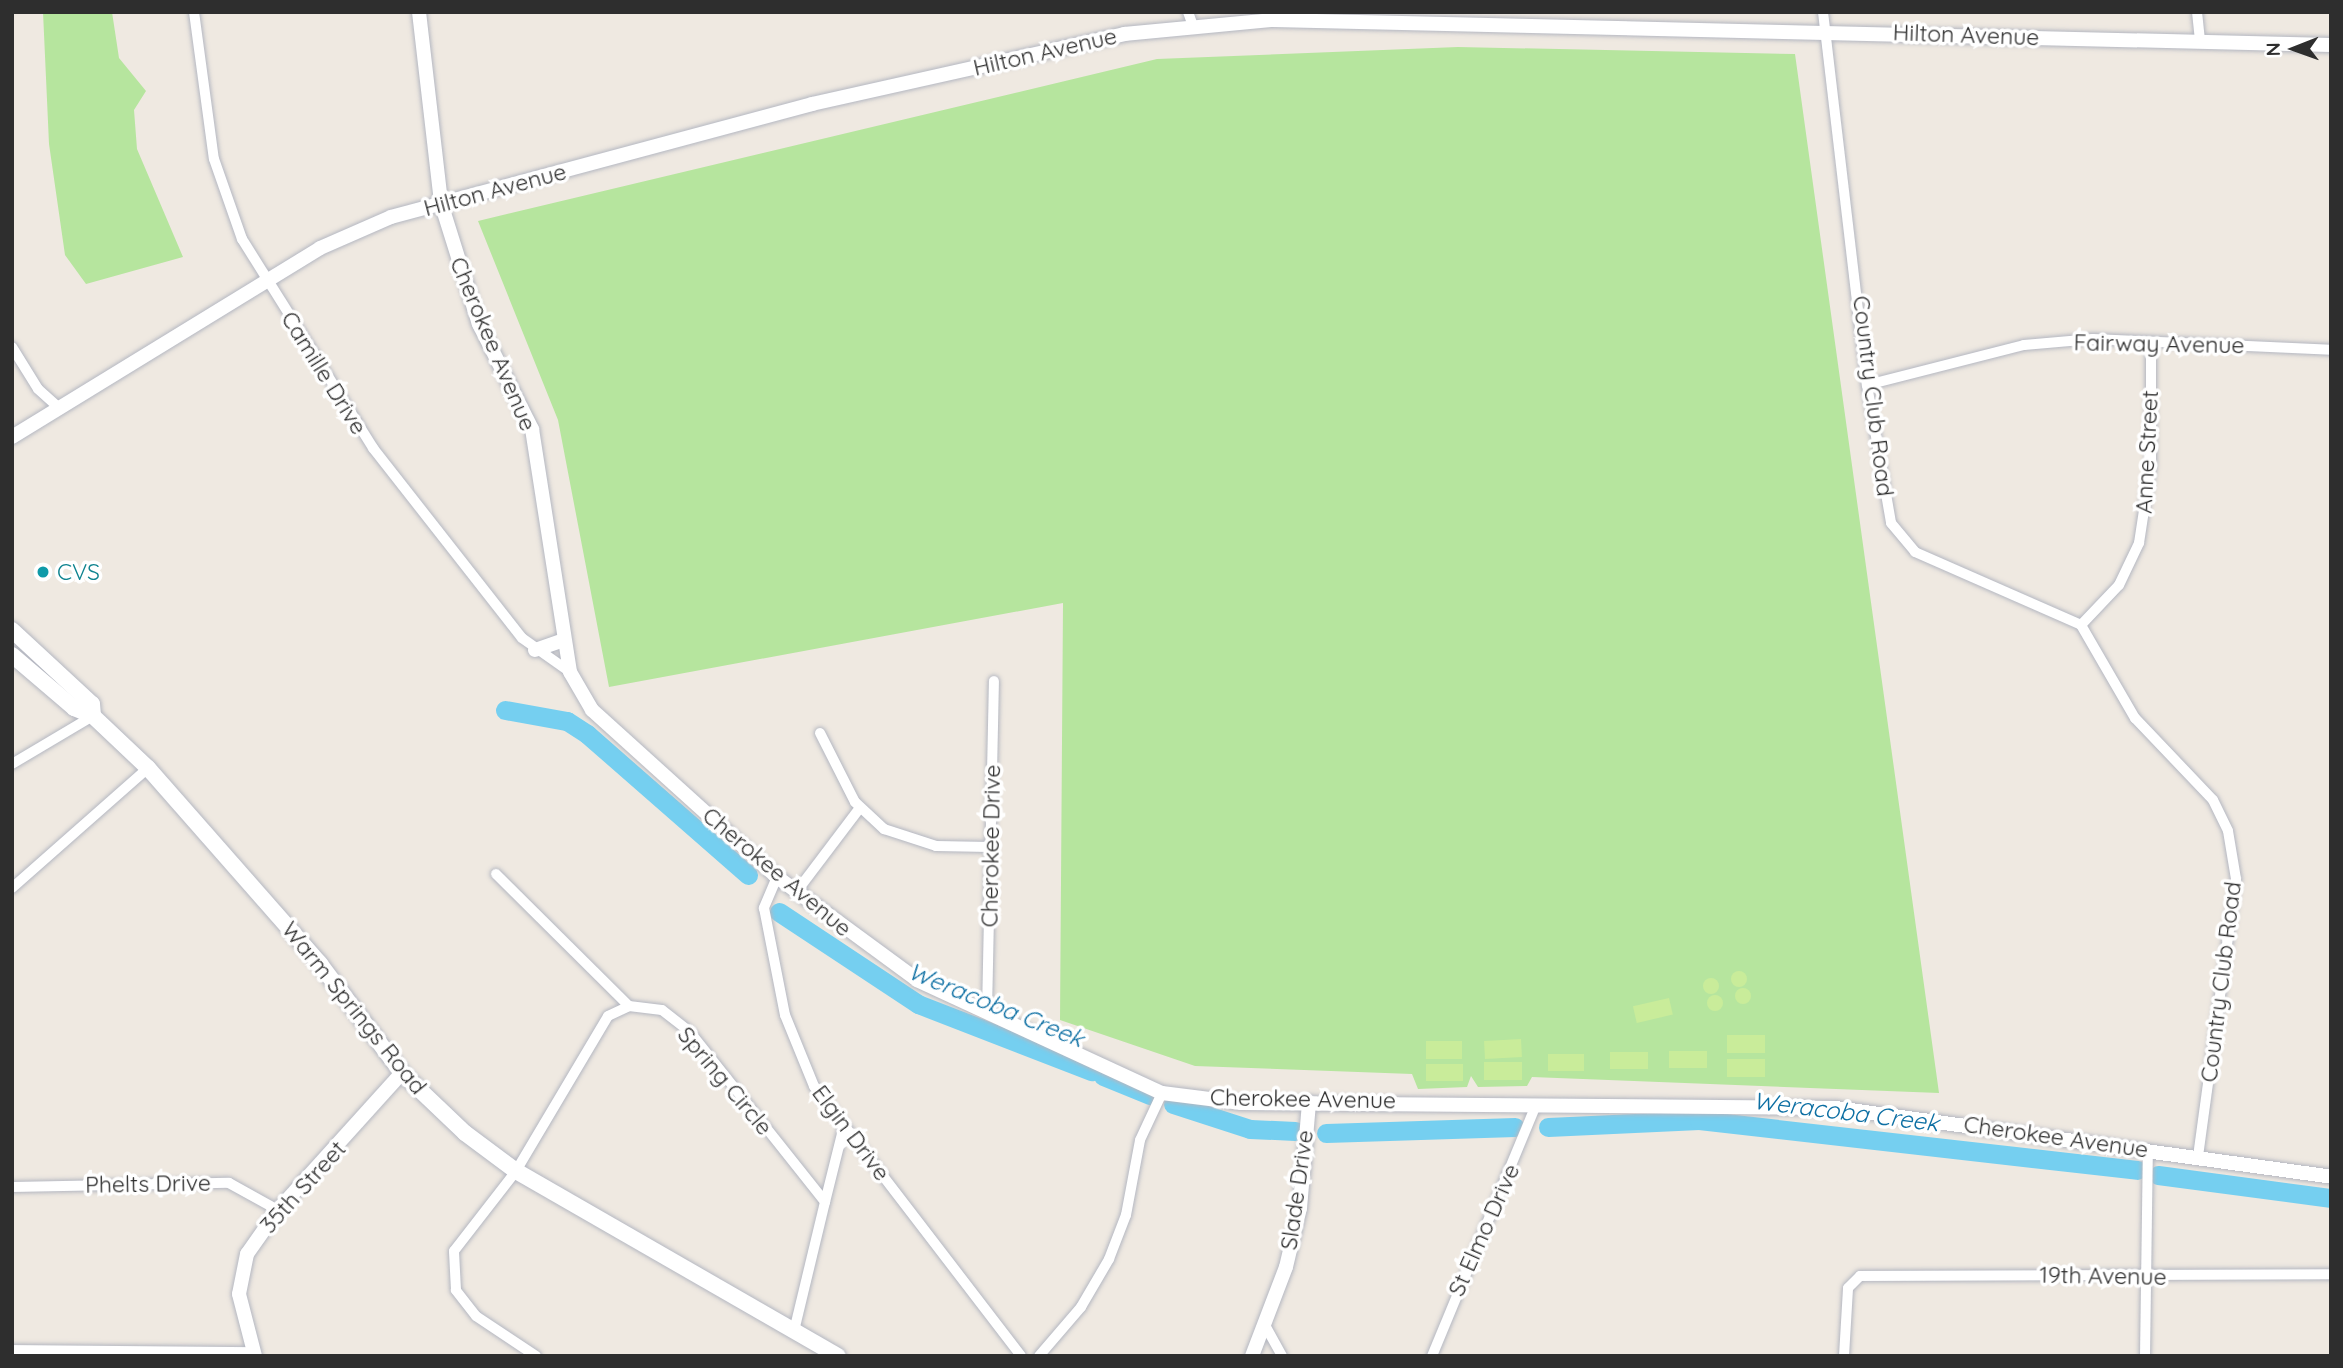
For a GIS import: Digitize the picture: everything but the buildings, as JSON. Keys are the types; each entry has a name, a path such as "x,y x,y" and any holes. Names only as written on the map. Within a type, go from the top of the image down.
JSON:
{"main road":[{"name":"Warm Springs Road","path":"12,630 92,704 93,716"},
{"name":"Warm Springs Road","path":"12,655 74,708 93,716 148,768 320,964 402,1073 516,1171 838,1356"}],"street":[{"name":"Camille Drive","path":"194,12 214,159 242,239 373,448 535,650 570,672"},
{"name":"Cherokee Avenue","path":"419,12 441,203 479,324 532,429 570,672 592,710 777,877 917,980 1162,1093 1308,1102 1836,1108 2331,1177"},
{"name":"Country Club Road","path":"1823,12 1867,386 1891,523 1915,552 2081,625 2135,718 2213,800 2234,854 2232,916 2198,1157"},
{"path":"2197,12 2200,40"},
{"name":"Hilton Avenue","path":"12,437 266,281 359,229 441,203 812,104 1190,18 1824,30 2331,46"},
{"name":"Fairway Avenue","path":"1867,386 2024,345 2151,343 2331,350"},
{"name":"Anne Street","path":"2081,625 2119,585 2139,543 2151,465 2151,343"},
{"path":"12,347 38,389 60,409"},
{"path":"535,650 564,640"},
{"name":"Cherokee Drive","path":"987,1013 994,681"},
{"path":"12,764 93,716"},
{"path":"820,733 859,809 900,837 963,850 990,848"},
{"path":"12,888 148,768"},
{"path":"797,891 859,809"},
{"path":"496,874 629,1006 608,1016 516,1171 454,1251 451,1272 476,1316 536,1356"},
{"name":"Elgin Drive","path":"777,877 764,908 785,1015 814,1086 1021,1356"},
{"name":"Spring Circle","path":"629,1006 662,1010 690,1032 825,1202"},
{"name":"35th Street","path":"254,1354 239,1294 247,1254 278,1210 402,1073"},
{"path":"1039,1356 1081,1307 1109,1259 1126,1215 1140,1140 1162,1093"},
{"name":"Slade Drive","path":"1252,1356 1266,1327 1300,1208 1308,1102"},
{"name":"St Elmo Drive","path":"1432,1356 1536,1105"},
{"path":"794,1331 845,1126"},
{"path":"2145,1356 2148,1150"},
{"name":"Phelts Drive","path":"12,1187 229,1183 278,1210"},
{"name":"19th Avenue","path":"1844,1356 1848,1288 1860,1276 2147,1277 2331,1274"},
{"path":"1266,1327 1282,1356"},
{"path":"12,1350 254,1354"}],"green space":[{"path":"43,12 112,12 119,58 146,91 134,110 137,149 183,257 86,284 65,255 49,144"},
{"path":"1458,47 1795,54 1939,1093 1532,1077 1527,1086 1478,1087 1471,1076 1467,1087 1418,1089 1412,1074 1195,1066 1060,1020 1063,603 609,687 558,420 478,221 1157,59"},
{"path":"1736,971 1742,971 1747,979 1745,985 1736,987 1731,982 1731,976"},
{"path":"1708,978 1714,978 1719,986 1717,992 1708,994 1703,989 1703,983"},
{"path":"1740,988 1746,988 1751,996 1749,1002 1740,1004 1735,999 1735,993"},
{"path":"1712,995 1718,995 1723,1003 1721,1009 1712,1011 1707,1006 1707,1000"},
{"path":"1669,998 1673,1015 1637,1023 1633,1006"},
{"path":"1727,1035 1765,1035 1765,1053 1727,1053"},
{"path":"1521,1039 1522,1057 1485,1059 1484,1041"},
{"path":"1426,1041 1462,1041 1462,1059 1426,1059"},
{"path":"1669,1051 1707,1051 1707,1068 1669,1068"},
{"path":"1610,1052 1648,1052 1648,1069 1610,1069"},
{"path":"1548,1054 1584,1054 1584,1071 1548,1071"},
{"path":"1727,1059 1765,1059 1765,1077 1727,1077"},
{"path":"1484,1062 1522,1062 1522,1080 1484,1080"},
{"path":"1426,1064 1463,1064 1463,1081 1426,1081"}],"waterway":[{"name":"Weracoba Creek","path":"505,710 567,721 587,734 748,875"},
{"name":"Weracoba Creek","path":"779,912 918,1004 1091,1071"},
{"name":"Weracoba Creek","path":"1103,1076 1150,1095"},
{"name":"Weracoba Creek","path":"1173,1104 1250,1129 1295,1131"},
{"name":"Weracoba Creek","path":"1548,1127 1699,1120 2137,1170"},
{"name":"Weracoba Creek","path":"1326,1133 1515,1127"},
{"name":"Weracoba Creek","path":"2158,1175 2331,1198"}],"place":[{"name":"CVS","path":"43,572"}]}
